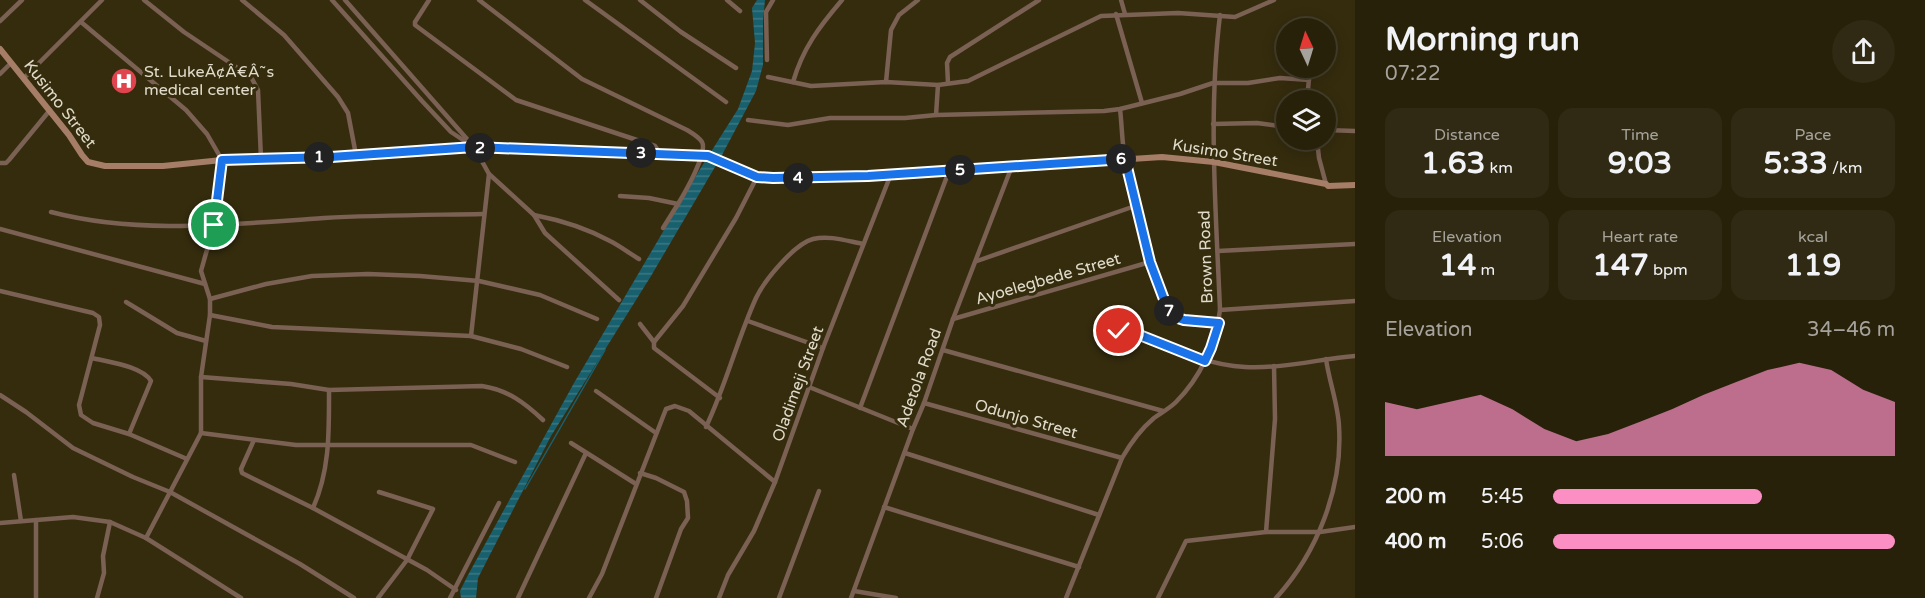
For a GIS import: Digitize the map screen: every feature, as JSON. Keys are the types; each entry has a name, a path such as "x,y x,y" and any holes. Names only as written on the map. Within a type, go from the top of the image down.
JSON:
{"street":[{"path":"0,21 22,0"},
{"path":"24,78 102,0"},
{"path":"144,0 184,32 251,77 258,90 261,159"},
{"path":"242,0 284,35 338,97 348,113 356,155"},
{"path":"332,0 452,132 474,147"},
{"path":"345,0 474,147 489,174 534,215 545,233 619,300"},
{"path":"429,0 415,25 516,100 655,146 661,154"},
{"path":"479,0 582,79 687,130 702,142 704,156 663,228"},
{"path":"585,0 726,102"},
{"path":"640,0 681,32 736,68"},
{"path":"727,0 740,11"},
{"path":"767,60 766,12 773,0"},
{"path":"793,82 799,63 812,37 842,0"},
{"path":"886,82 891,30 899,15 918,0"},
{"path":"948,83 947,63 950,57 1039,0"},
{"path":"1121,0 1125,14"},
{"path":"768,77 811,86 886,82 938,84 968,81 1101,15 1178,13 1234,17 1274,0"},
{"path":"1116,14 1142,103"},
{"name":"Brown Road","path":"1066,598 1122,458 1151,421 1175,403 1187,388 1205,361 1219,323 1213,83 1220,15"},
{"path":"81,22 186,110 207,134 222,160 214,225 201,271 210,299 210,315 201,377 201,433 146,538"},
{"name":"Kusimo Street","path":"0,49 50,110 82,155 88,162 96,165 155,166 222,160 356,155 474,147 704,156 721,160 757,177 792,178 949,171 1162,157 1214,162 1328,186 1355,185"},
{"path":"0,74 11,63"},
{"path":"748,120 788,125 830,118 905,118 936,115 1104,111 1180,94 1213,83 1248,83 1280,78 1309,80 1308,90"},
{"path":"936,115 938,84"},
{"path":"1120,109 1125,159 1136,206 1150,262 1171,314 1184,320 1219,323"},
{"path":"0,163 6,163 9,160 50,110"},
{"path":"1213,124 1257,123 1276,126"},
{"path":"1336,130 1355,131"},
{"path":"1318,150 1326,184"},
{"name":"Adetola Road","path":"851,598 953,319 1012,166"},
{"path":"860,408 949,171"},
{"path":"471,336 479,281 483,214 489,174"},
{"name":"Oladimeji Street","path":"719,598 728,575 754,531 775,482 823,348 891,174"},
{"path":"654,342 683,306 736,218 757,177"},
{"path":"620,196 649,198 678,204"},
{"path":"977,261 1136,206"},
{"path":"51,213 126,225 214,225 347,217 483,214"},
{"path":"534,215 557,219 590,231 613,242 639,259"},
{"path":"0,230 205,284"},
{"path":"706,427 720,398 757,296 786,258 806,242 823,238 863,244"},
{"path":"1218,250 1355,244"},
{"name":"Ayoelegbede Street","path":"953,319 1150,262"},
{"path":"210,299 296,278 368,274 479,281 540,295 597,319"},
{"path":"0,291 96,314 99,317 100,326 79,411 81,415 93,423 129,434 187,459"},
{"path":"1220,310 1355,301"},
{"path":"126,302 177,333 206,341"},
{"path":"210,315 273,327 471,336 520,349 567,367"},
{"path":"748,321 823,348"},
{"path":"640,324 654,342 654,348 720,398"},
{"path":"1103,343 1119,331 1127,330 1205,361 1246,367 1274,366 1355,356"},
{"path":"943,350 1163,411"},
{"path":"92,358 133,369 151,381 129,434"},
{"path":"1276,598 1296,572 1320,532 1331,494 1340,443 1339,424 1326,359"},
{"path":"1266,532 1275,419 1274,366"},
{"path":"201,377 291,384 329,390 483,386 514,396 543,420"},
{"path":"809,387 913,429"},
{"path":"313,508 323,484 328,444 329,390"},
{"path":"596,391 656,433"},
{"path":"0,395 26,411 73,448 170,492 300,564 354,598"},
{"name":"Odunjo Street","path":"924,403 1122,458"},
{"path":"589,598 602,573 656,433 669,406 685,409 775,482"},
{"path":"201,433 296,445 471,445 515,462"},
{"path":"254,440 241,469 242,473 313,508 456,590"},
{"path":"571,443 636,484"},
{"path":"518,598 586,453"},
{"path":"905,453 1099,515"},
{"path":"640,473 684,492 687,501 688,518 681,529 656,598"},
{"path":"14,475 21,521"},
{"path":"779,598 819,491"},
{"path":"378,598 407,560 433,509 379,492"},
{"path":"450,598 499,503"},
{"path":"884,507 1079,567"},
{"path":"0,523 73,517 110,522 146,538 241,598"},
{"path":"36,520 36,598"},
{"path":"104,598 97,597 104,573 103,556 110,522"},
{"path":"1158,598 1186,541 1266,532 1320,532 1355,527"},
{"path":"854,591 896,598"}],"water":[{"path":"757,0 765,0 763,65 756,91 722,155 651,276 551,436 478,578 476,598 461,598 460,591 468,575 574,383 738,109 752,71 755,43 752,8"}],"waterway":[{"path":"525,489 605,350"}],"place":[{"name":"St. LukeÃ¢Â€Â˜s medical center","path":"124,81"}],"route":[{"path":"214,225 222,160 331,157 474,147 708,156 757,177 773,178 868,176 1125,159 1150,262 1168,310 1175,317 1184,320 1197,323 1219,323 1205,361 1127,330 1119,331"}]}
